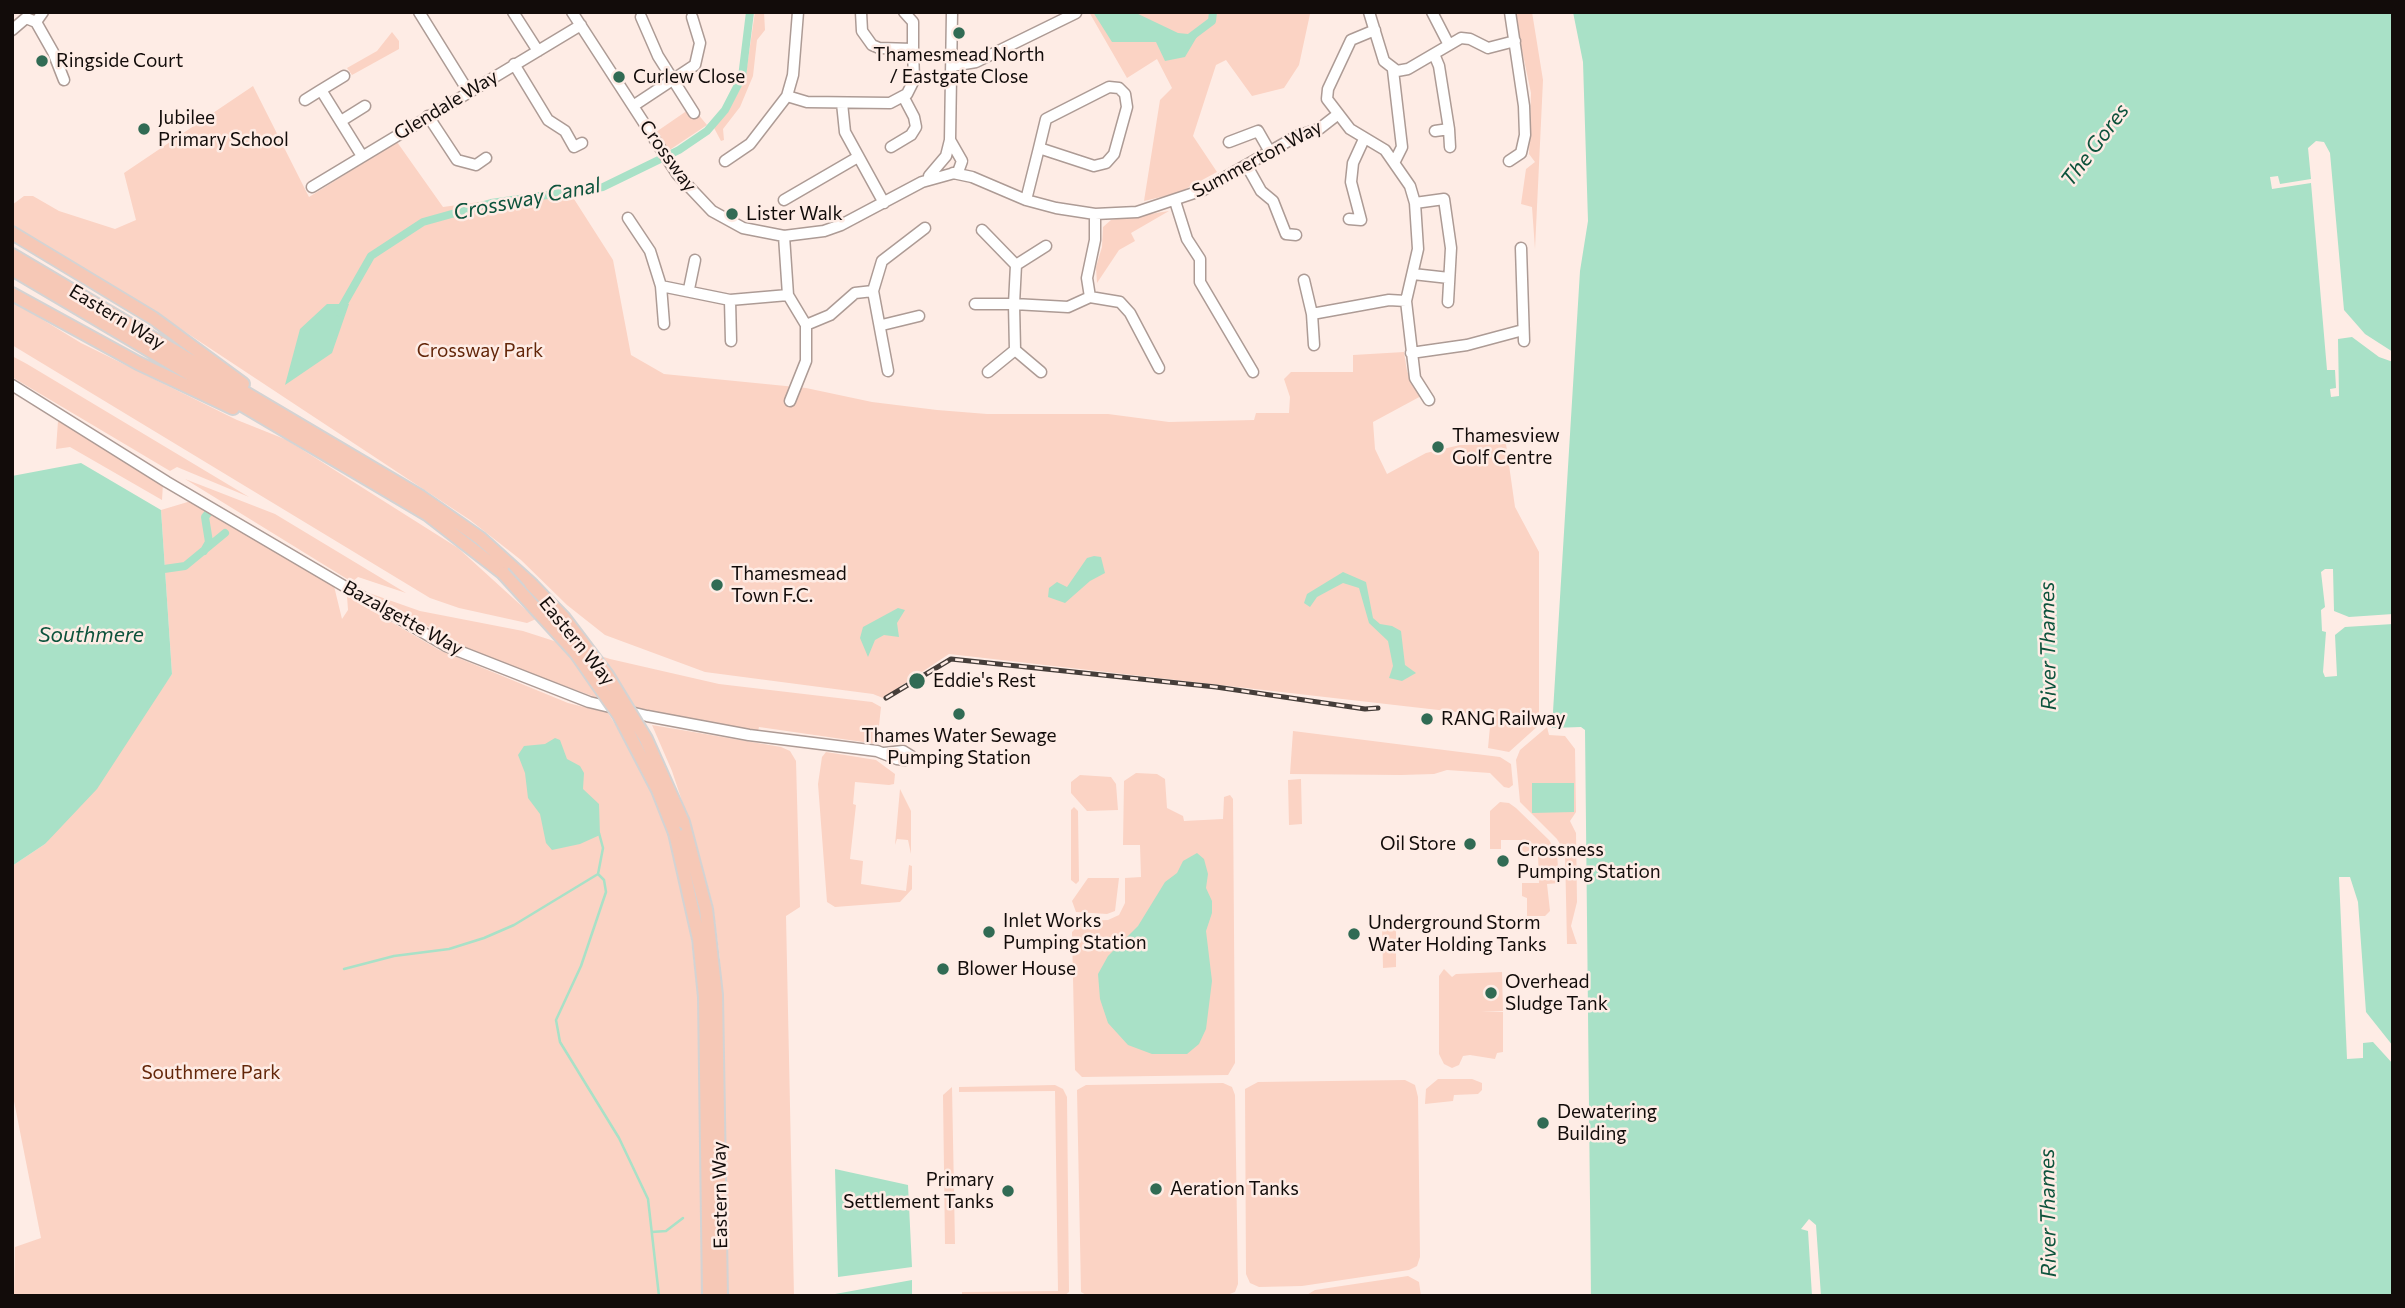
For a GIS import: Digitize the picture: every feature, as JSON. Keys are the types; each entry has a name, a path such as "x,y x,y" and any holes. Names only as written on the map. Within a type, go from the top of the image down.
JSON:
{"main road":[{"path":"12,233 153,317 286,424"},
{"name":"Eastern Way","path":"12,255 427,514 503,573 576,653 619,715 658,790 675,833 699,939 705,997 709,1296"},
{"name":"Eastern Way","path":"12,269 451,517 480,538 531,584 571,627 607,675 646,739 683,822 706,909 716,995 721,1296"},
{"path":"12,294 138,363 286,424"}],"street":[{"path":"36,22 43,12"},
{"path":"419,12 468,91"},
{"path":"513,12 538,51"},
{"name":"Crossway","path":"572,12 677,174 707,206 743,228 784,236 824,231 922,182 952,173"},
{"path":"725,161 750,144 787,96 793,75 798,12"},
{"path":"861,12 862,31 872,45 879,48 913,49"},
{"path":"787,96 807,103 890,103 904,98 914,80 912,22 904,12"},
{"name":"Crossway","path":"922,182 945,157 950,140 952,12"},
{"path":"1369,12 1384,61 1393,71 1402,147 1395,161"},
{"path":"1432,12 1449,45"},
{"path":"1509,161 1521,153 1525,135 1524,106 1510,12"},
{"path":"952,66 976,62 1076,13"},
{"path":"633,106 695,65 700,43 692,17"},
{"path":"12,30 26,18 36,22 53,52 64,80"},
{"path":"641,18 658,56 694,113"},
{"name":"Glendale Way","path":"312,187 581,25"},
{"path":"1375,30 1351,40 1328,89 1327,99 1350,130 1385,150 1410,186 1415,203 1419,249 1406,301 1415,378 1429,400"},
{"path":"1393,71 1408,69 1464,38 1488,48 1515,41"},
{"path":"1434,54 1439,66 1450,147"},
{"path":"514,64 548,120 565,131 574,147"},
{"path":"305,100 344,76"},
{"path":"1026,200 1046,119 1108,87 1119,88 1125,94 1127,107 1121,130 1114,154 1106,163 1094,166 1039,148"},
{"path":"321,90 362,156"},
{"path":"891,147 911,135 916,127 915,117 904,98"},
{"path":"842,103 845,132 884,203"},
{"path":"341,121 365,106"},
{"name":"Summerton Way","path":"952,173 972,177 1026,200 1095,214 1137,212 1203,190 1297,136 1319,129 1337,114"},
{"path":"428,116 457,160 476,165 486,158"},
{"path":"1434,131 1449,129"},
{"path":"1229,142 1258,131 1270,152"},
{"path":"1349,219 1361,220 1351,182 1353,163 1364,139"},
{"name":"Crossway","path":"950,140 960,159"},
{"path":"784,200 858,157"},
{"path":"960,159 960,169 952,173 943,166 945,157 960,159 972,177"},
{"path":"1247,166 1261,191 1273,201 1286,234 1296,235"},
{"path":"1415,203 1444,199 1451,248 1448,302"},
{"path":"1175,201 1187,239 1200,259 1200,282 1253,372"},
{"path":"1090,297 1087,278 1095,240 1095,214"},
{"path":"628,218 650,251 661,286 664,324"},
{"path":"888,371 882,326 873,291 882,261 925,228"},
{"path":"982,230 1016,265 1015,350 1041,372"},
{"path":"784,236 788,295 806,325 806,361 790,401"},
{"path":"1016,265 1046,246"},
{"path":"1411,354 1523,336 1521,248"},
{"path":"689,289 695,260"},
{"path":"1413,274 1449,278"},
{"path":"1304,280 1312,314 1314,345"},
{"path":"661,286 689,289 730,300 788,295"},
{"path":"806,325 830,314 855,293 873,291"},
{"path":"975,304 1068,307 1090,297 1120,302 1130,313 1159,368"},
{"path":"730,300 731,341"},
{"path":"1312,314 1389,300 1406,301"},
{"path":"882,326 919,316"},
{"path":"988,372 1015,350"},
{"name":"Bazalgette Way","path":"12,386 167,482 446,646 589,702 749,735 880,752"}],"green space":[{"path":"755,12 764,12 765,30 757,40 753,76 740,107 723,129 724,140 721,141 713,126 726,114 745,80"},
{"path":"1089,12 1310,14 1299,65 1284,88 1252,96 1226,60 1216,65 1193,136 1217,172 1178,193 1144,201 1160,100 1172,88 1157,59 1127,78"},
{"path":"1514,12 1532,12 1543,80 1535,249 1532,207 1521,204 1526,169 1535,162 1529,154 1531,93"},
{"path":"392,32 399,41 399,49 352,75 347,68 377,51"},
{"name":"Crossway Park","path":"253,86 309,197 397,142 443,207 559,191 574,199 613,260 631,355 664,374 806,388 872,402 987,414 1108,414 1169,422 1254,420 1256,413 1289,413 1290,397 1284,379 1291,372 1353,372 1353,355 1404,352 1407,371 1415,388 1423,395 1373,422 1375,449 1387,474 1426,453 1460,445 1506,444 1515,507 1539,552 1539,725 1509,752 1488,748 1491,716 949,654 883,698 873,694 705,672 605,635 567,605 521,560 470,520 149,308 12,226 12,205 24,196 33,196 59,211 115,229 136,220 124,173"},
{"path":"688,110 697,113 707,125 668,151 656,132"},
{"path":"1169,211 1131,233 1135,241 1119,250 1097,283 1096,267 1102,247 1103,227 1111,220"},
{"path":"12,301 81,343 237,420 287,440 458,548 536,619 527,623 459,608 430,598 12,345"},
{"path":"12,356 249,497 177,467 170,471 12,377"},
{"path":"58,421 163,484 162,500 70,447 56,449"},
{"path":"185,479 275,514 406,593 358,577 352,582"},
{"name":"Southmere Park","path":"191,501 334,586 342,619 348,610 347,596 439,650 568,703 608,713 640,764 682,861 699,1007 703,1296 14,1296 15,1247 41,1238 12,1091 12,866 45,844 172,674 161,510"},
{"path":"369,593 420,611 523,631 610,659 719,684 872,702 881,707 877,744 759,727 758,731 699,722 598,698 498,662 455,642"},
{"path":"652,725 781,747 790,751 796,761 800,907 786,916 794,1296 726,1296 720,960 713,906 697,846 672,771"},
{"path":"1547,727 1549,735 1565,736 1575,749 1576,812 1570,821 1576,833 1577,902 1571,926 1577,944 1567,944 1565,852 1557,839 1520,802 1516,760 1520,750"},
{"path":"1293,731 1500,757 1511,764 1513,785 1504,787 1490,773 1447,770 1434,774 1401,775 1290,774"},
{"path":"826,752 876,760 895,774 894,784 889,785 855,782 853,804 856,805 850,859 863,861 861,884 906,891 909,865 912,866 912,889 900,902 835,907 827,902 818,784 822,757"},
{"path":"1136,773 1157,774 1165,779 1167,808 1183,816 1184,821 1223,819 1224,797 1230,795 1233,799 1235,1063 1228,1075 1082,1077 1075,1070 1072,932 1083,921 1108,920 1119,915 1125,903 1125,878 1141,877 1140,845 1123,845 1124,781"},
{"path":"1080,775 1111,777 1116,784 1118,810 1087,811 1071,793 1071,782"},
{"path":"1301,779 1302,824 1289,825 1288,780"},
{"path":"900,789 911,811 911,854 908,840 897,839 895,845"},
{"path":"1500,802 1509,803 1516,808 1549,840 1557,853 1559,883 1547,884 1550,911 1545,916 1527,916 1527,898 1522,896 1522,883 1539,883 1538,854 1521,854 1520,840 1501,840 1501,849 1490,849 1490,811"},
{"path":"1074,807 1078,811 1079,881 1076,884 1071,880 1071,810"},
{"path":"1088,878 1119,878 1115,911 1107,914 1076,912 1072,901"},
{"path":"1382,924 1396,924 1396,967 1383,968"},
{"path":"1444,969 1452,977 1456,974 1502,972 1503,1011 1481,1011 1503,1012 1503,1052 1497,1053 1495,1059 1470,1055 1463,1056 1459,1065 1452,1068 1444,1064 1439,1054 1439,976"},
{"path":"1438,1079 1472,1079 1482,1083 1482,1090 1478,1094 1454,1095 1453,1101 1425,1104 1426,1089"},
{"path":"1405,1080 1415,1085 1418,1097 1420,1257 1417,1266 1409,1270 1302,1286 1259,1287 1250,1283 1246,1274 1245,1089 1258,1082"},
{"name":"Aeration Tanks","path":"1223,1083 1232,1087 1235,1095 1238,1284 1235,1292 1204,1296 1088,1296 1081,1292 1077,1090 1086,1085"},
{"path":"1055,1085 1063,1089 1067,1097 1069,1292 1064,1296 962,1296 962,1292 1058,1291 1055,1091 959,1092 959,1087"},
{"path":"952,1087 955,1244 945,1244 943,1095"},
{"path":"1408,1276 1419,1282 1421,1296 1305,1296 1315,1290"}],"water":[{"path":"1093,12 1134,12 1178,33 1198,35 1185,57 1165,61 1156,42 1112,42"},
{"path":"1573,12 2393,12 2393,1296 1591,1296 1585,730 1581,727 1552,728 1580,271 1588,221 1583,62"},
{"path":"327,304 349,304 332,353 285,385 300,329"},
{"name":"Southmere","path":"81,463 161,510 172,674 97,789 45,844 12,866 12,476"},
{"path":"1101,557 1105,573 1090,581 1065,603 1048,597 1049,588 1057,582 1067,587 1087,558"},
{"path":"1343,572 1366,582 1373,618 1380,624 1401,631 1405,665 1416,673 1402,681 1389,678 1393,666 1388,641 1369,623 1359,588 1343,583 1317,597 1310,607 1304,603 1307,594"},
{"path":"898,608 905,610 897,623 899,637 884,635 875,640 868,657 860,638 863,627"},
{"path":"555,738 560,740 567,759 580,766 584,773 583,789 599,804 600,835 580,844 552,850 546,843 540,814 528,798 525,773 518,755 524,746 545,744"},
{"path":"1532,783 1574,783 1574,812 1532,813"},
{"path":"1197,853 1204,859 1208,874 1206,888 1212,901 1212,913 1206,931 1212,981 1206,1029 1199,1044 1187,1054 1152,1054 1128,1045 1108,1023 1100,999 1098,974 1108,956 1138,926 1165,882 1177,873 1183,861"},
{"path":"835,1169 908,1185 912,1267 838,1277"},
{"path":"912,1280 912,1296 835,1296 835,1294"}],"pier":[{"path":"2316,141 2324,142 2330,153 2344,310 2365,334 2393,352 2393,362 2379,357 2352,337 2338,339 2339,396 2331,397 2330,389 2336,388 2335,370 2327,370 2311,183 2272,189 2270,177 2278,176 2280,184 2311,179 2308,148"},
{"path":"2333,569 2334,611 2349,617 2393,614 2393,624 2345,627 2335,635 2337,676 2325,677 2323,672 2326,632 2322,631 2321,610 2325,607 2321,572"},
{"path":"2339,877 2350,877 2358,902 2366,1012 2393,1046 2393,1064 2373,1042 2363,1043 2363,1058 2347,1059"},
{"path":"1809,1219 1816,1225 1821,1296 1812,1296 1808,1231 1801,1229"}],"waterway":[{"name":"Crossway Canal","path":"339,312 371,256 423,222 491,203 603,187 679,150 707,131 725,110 742,77 750,12"},
{"path":"1188,39 1212,21 1213,12"},
{"path":"204,551 209,542 205,517 209,512"},
{"name":"Crossway Canal","path":"164,569 185,566 225,533"},
{"path":"599,833 603,848 598,874 604,880 606,892 581,966 556,1020 560,1042 619,1138 648,1199 659,1296"},
{"path":"344,969 394,956 449,949 484,938 514,925 598,874"},
{"path":"652,1232 666,1231 683,1218"}],"railway":[{"path":"886,698 951,659 1216,687 1365,709 1378,708"}],"place":[{"name":"Thamesmead North / Eastgate Close","path":"959,33"},
{"name":"Ringside Court","path":"42,61"},
{"name":"Curlew Close","path":"619,77"},
{"name":"Jubilee Primary School","path":"144,129"},
{"name":"Lister Walk","path":"732,214"},
{"name":"Thamesview Golf Centre","path":"1438,447"},
{"name":"Thamesmead Town F.C.","path":"717,585"},
{"name":"Eddie's Rest","path":"917,681"},
{"name":"Thames Water Sewage Pumping Station","path":"959,714"},
{"name":"RANG Railway","path":"1427,719"},
{"name":"Oil Store","path":"1470,844"},
{"name":"Crossness Pumping Station","path":"1503,861"},
{"name":"Inlet Works Pumping Station","path":"989,932"},
{"name":"Underground Storm Water Holding Tanks","path":"1354,934"},
{"name":"Blower House","path":"943,969"},
{"name":"Overhead Sludge Tank","path":"1491,993"},
{"name":"Dewatering Building","path":"1543,1123"},
{"name":"Aeration Tanks","path":"1156,1189"},
{"name":"Primary Settlement Tanks","path":"1008,1191"}],"water label":[{"name":"The Gores","path":"2095,145"},
{"name":"River Thames","path":"2048,646"},
{"name":"River Thames","path":"2048,1213"}]}
